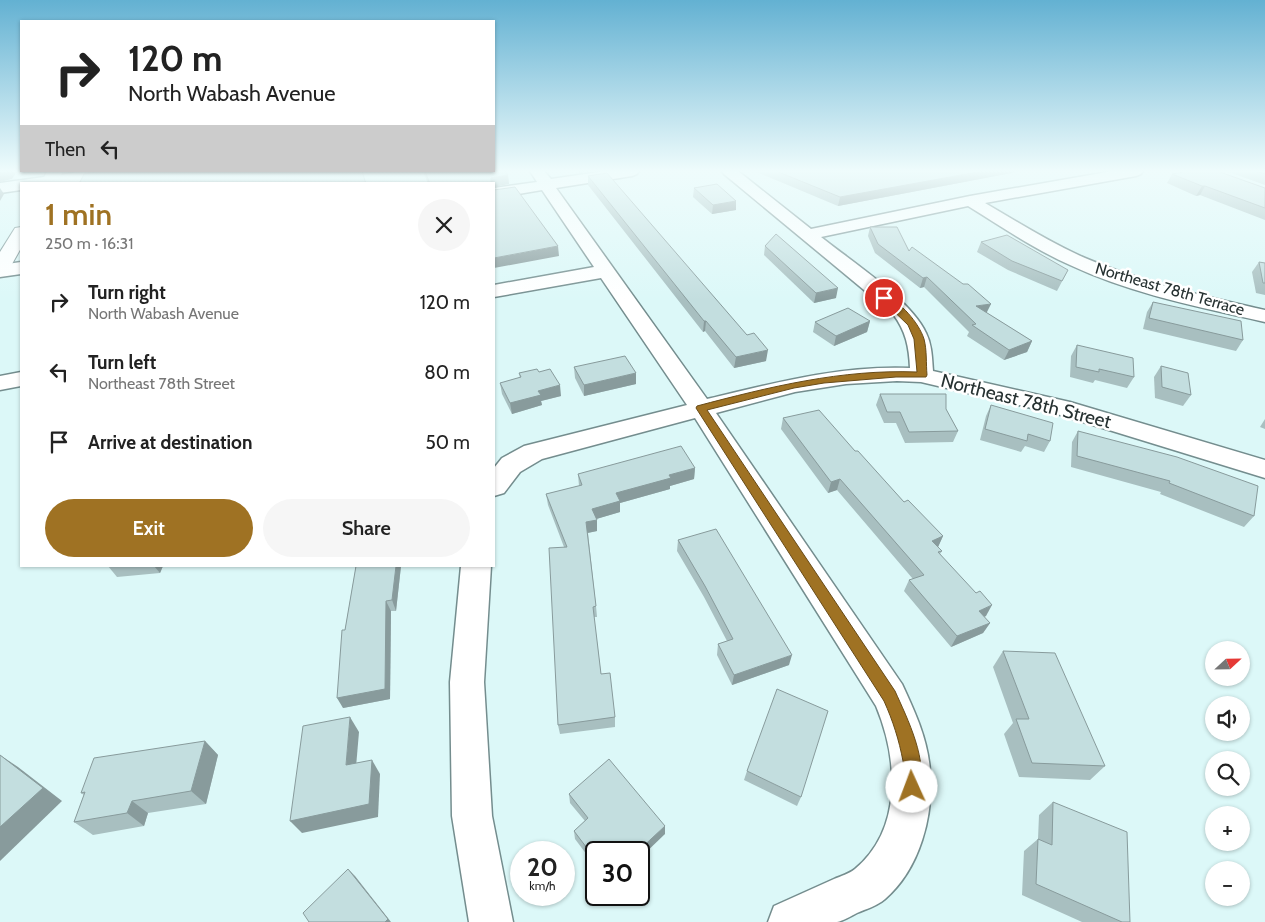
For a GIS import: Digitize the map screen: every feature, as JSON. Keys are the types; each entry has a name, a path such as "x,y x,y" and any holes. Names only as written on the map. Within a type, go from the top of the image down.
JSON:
{"street":[{"path":"567,214 701,408 890,696 907,737 913,769 912,804 906,827 897,848 884,868 868,885 790,922"},
{"name":"Northeast 78th Street","path":"782,214 900,310 912,324 919,339 922,375 1061,407 1265,469"},
{"path":"808,235 908,214"},
{"name":"Northeast 78th Terrace","path":"992,214 1053,250 1086,265 1188,298 1265,316"},
{"path":"0,270 20,234"},
{"path":"0,270 20,268"},
{"path":"495,291 606,271"},
{"path":"495,485 511,466 533,452 701,408 794,385 824,380 896,374 922,375"},
{"path":"0,383 20,379"},
{"path":"476,567 467,682 472,816 491,922"}],"building":[{"path":"495,214 535,214 558,246 495,258"},
{"path":"618,214 642,214 747,335 754,333 768,350 736,357 704,321"},
{"path":"870,227 897,227 909,251 912,247 963,284 968,284 991,304 976,306 1032,341 1009,350 972,325 976,324 927,277 923,278 878,244"},
{"path":"776,234 838,288 816,293 765,246"},
{"path":"1007,235 1068,270 1062,281 1012,261 981,242"},
{"path":"1259,262 1265,263 1265,283 1263,283"},
{"path":"1153,302 1241,321 1243,340 1149,318"},
{"path":"848,308 870,321 836,336 815,322"},
{"path":"1077,345 1133,358 1134,377 1099,369 1099,372 1076,367"},
{"path":"625,356 636,373 584,385 574,367"},
{"path":"1161,366 1188,373 1191,395 1162,387"},
{"path":"537,369 539,372 550,369 560,385 538,391 541,395 510,403 500,383 521,377 519,373"},
{"path":"880,394 946,394 946,409 958,431 909,432 900,412 887,412"},
{"path":"991,405 1053,423 1050,441 1028,434 1027,441 985,429"},
{"path":"819,410 904,502 908,500 943,536 932,541 942,551 938,552 976,593 980,591 992,605 979,611 990,623 957,636 909,580 924,575 840,479 831,482 783,418"},
{"path":"1078,431 1177,457 1258,486 1254,516 1169,483 1170,481 1077,456"},
{"path":"681,446 695,468 669,475 671,478 616,493 620,501 592,509 597,520 586,522 596,606 593,607 601,674 610,673 615,717 558,725 549,548 567,547 546,494 582,485 578,474"},
{"path":"716,529 792,655 734,675 718,644 733,639 678,540"},
{"path":"356,567 396,567 392,600 386,601 385,689 337,698 342,630 345,630"},
{"path":"1003,651 1055,653 1105,766 1032,763 1016,719 1029,719"},
{"path":"777,689 828,711 801,797 747,771"},
{"path":"350,717 346,765 372,760 369,804 290,821 303,726"},
{"path":"205,741 191,791 132,801 127,813 74,822 85,792 81,793 94,758"},
{"path":"0,755 43,788 0,827"},
{"path":"609,759 665,826 649,841 585,841 585,846 574,831 588,818 569,794"},
{"path":"1053,802 1127,832 1130,922 1122,922 1036,884 1038,839 1052,845"},
{"path":"348,869 388,919 385,922 309,922 303,913"}],"route":[{"path":"884,298 900,310 912,324 919,339 922,375 896,374 824,380 794,385 701,408 890,696 900,716 907,737 913,769 912,787"}]}
